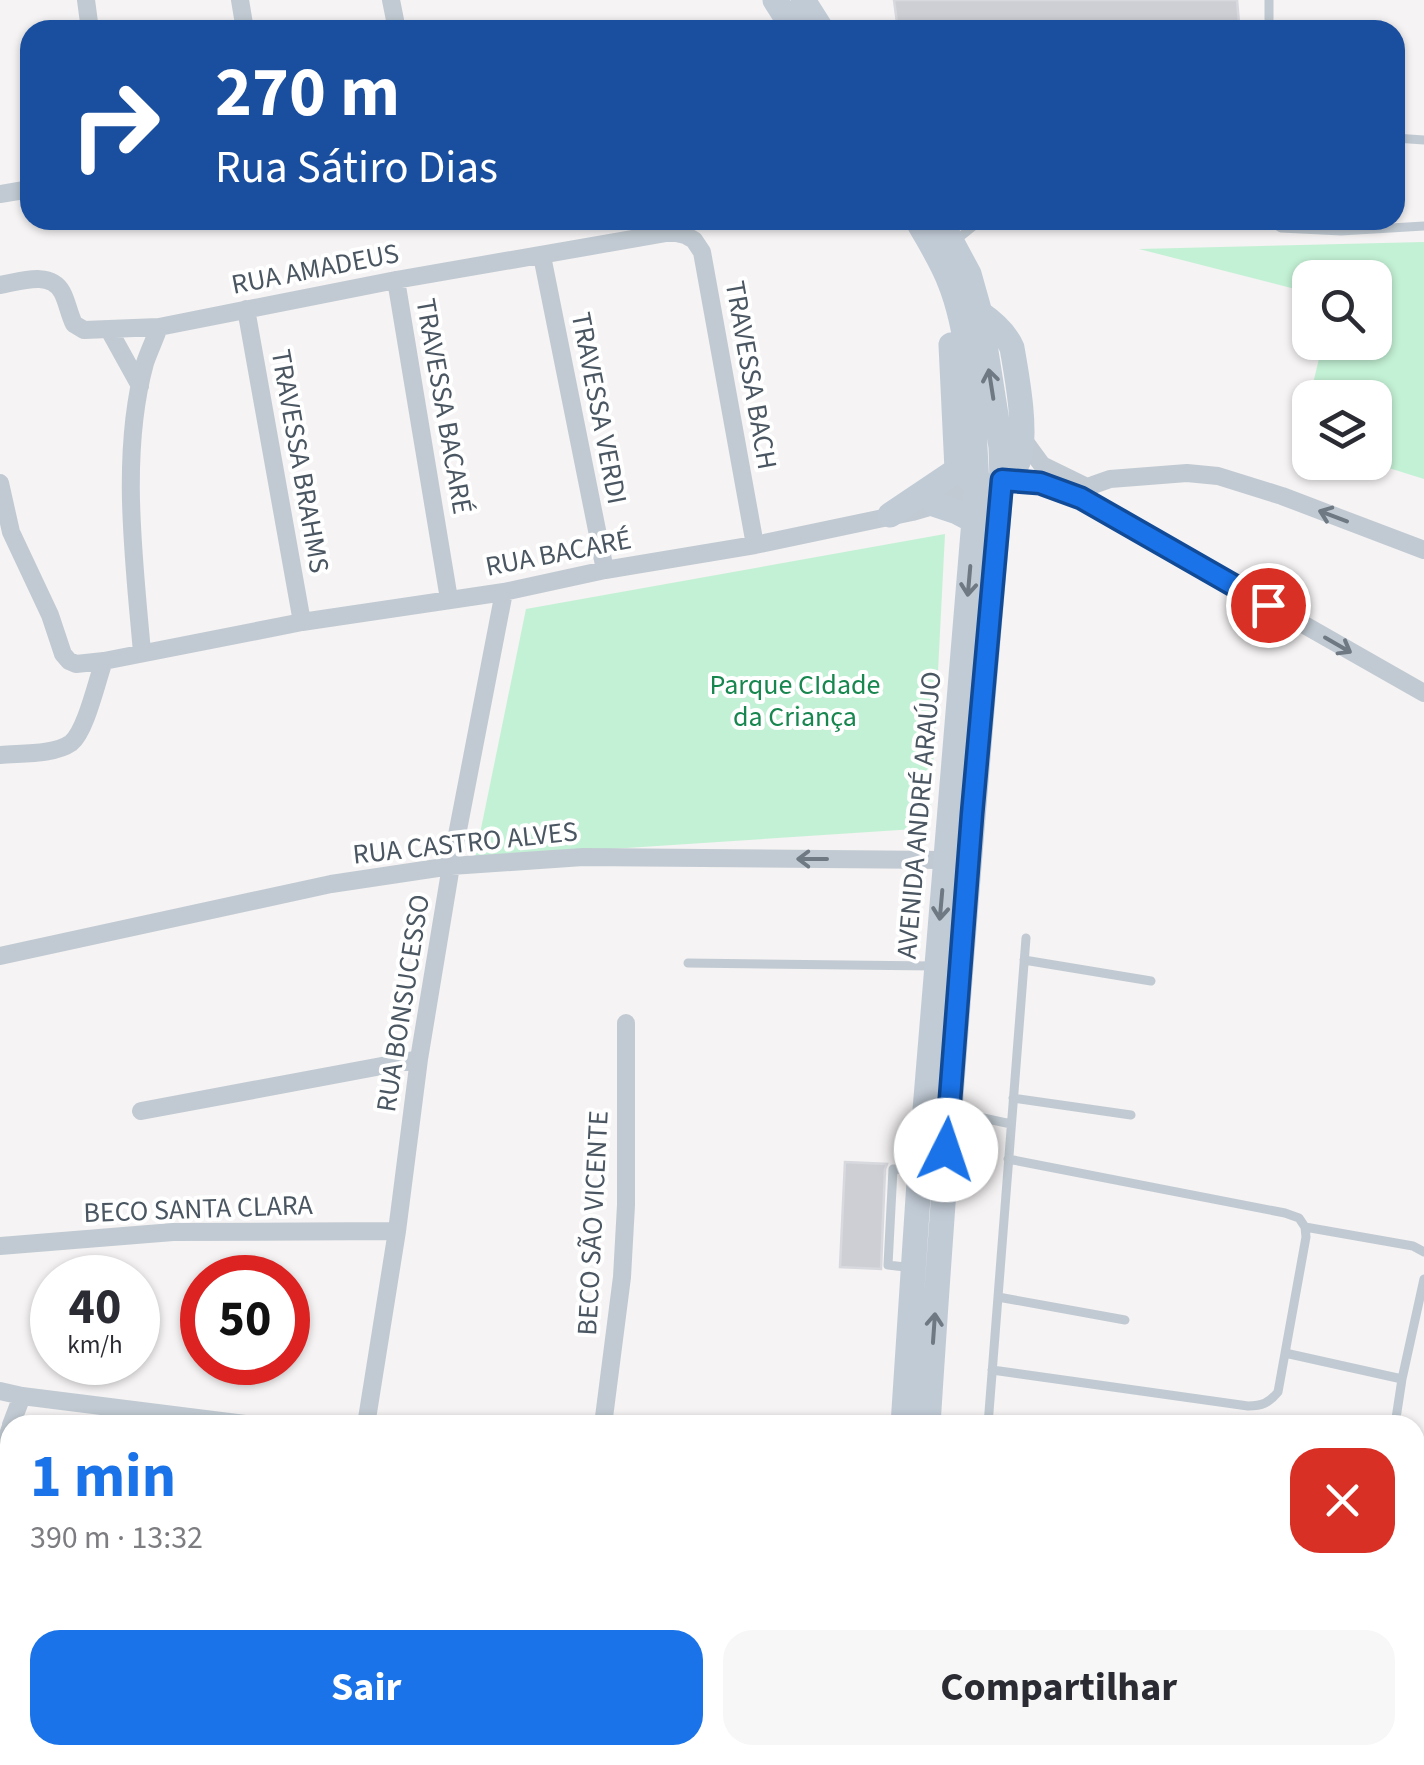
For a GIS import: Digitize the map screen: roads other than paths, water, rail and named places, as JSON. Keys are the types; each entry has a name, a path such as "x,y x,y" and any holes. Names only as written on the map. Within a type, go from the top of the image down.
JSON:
{"main road":[{"name":"AVENIDA ANDRÉ ARAÚJO","path":"922,230 971,314"},
{"name":"AVENIDA ANDRÉ ARAÚJO","path":"929,1415 972,814 979,478 971,395 969,274 946,231"},
{"path":"890,515 979,478 1015,468 1020,458 1022,440 1012,348 1003,334 971,314"},
{"name":"AVENIDA ANDRÉ ARAÚJO","path":"904,1415 944,860 979,478"},
{"path":"936,505 974,521"}],"street":[{"name":"RUA AMADEUS","path":"0,285 52,281 61,290 74,324 84,330 160,327 396,280 672,232"},
{"name":"TRAVESSA BACH","path":"672,232 694,240 702,252 756,545"},
{"name":"TRAVESSA VERDI","path":"542,256 605,570"},
{"name":"TRAVESSA BACARÉ","path":"396,280 449,599"},
{"name":"TRAVESSA BRAHMS","path":"246,309 302,622"},
{"path":"142,652 130,464 140,386 160,327"},
{"path":"109,330 140,386"},
{"path":"1022,440 1042,465 1085,493 1424,693"},
{"path":"979,478 1040,483 1085,493 1101,482 1146,475 1187,472 1218,476 1424,550"},
{"name":"RUA BACARÉ","path":"104,661 302,622 504,592 605,570 756,545 936,505 979,478"},
{"path":"0,483 11,532 50,615 63,654 76,664 104,661 78,736 68,745 48,750 0,755"},
{"name":"RUA BONSUCESSO","path":"368,1415 451,866 504,592"},
{"name":"RUA CASTRO ALVES","path":"0,956 331,884 451,866 583,857 944,860"},
{"name":"BECO SÃO VICENTE","path":"604,1415 622,1277 626,1205 626,1023"},
{"path":"141,1111 419,1060"},
{"name":"BECO SANTA CLARA","path":"0,1246 173,1232 397,1230"},
{"path":"0,1390 173,1415"},
{"path":"15,1415 22,1396"}],"lane":[{"path":"1321,230 1358,230"},
{"path":"989,1415 1026,938"},
{"path":"1024,960 1151,981"},
{"path":"688,963 936,966"},
{"path":"1013,1098 1131,1115"},
{"path":"948,1111 1011,1124"},
{"path":"992,1370 1248,1406 1271,1402 1278,1392 1306,1237 1299,1218 1285,1213 1008,1158"},
{"path":"1305,1228 1413,1246 1424,1252"},
{"path":"1397,1415 1424,1279"},
{"path":"998,1296 1125,1320"},
{"path":"1285,1353 1402,1379"}],"park label":[{"name":"Parque CIdade da Criança","path":"795,700"}]}
